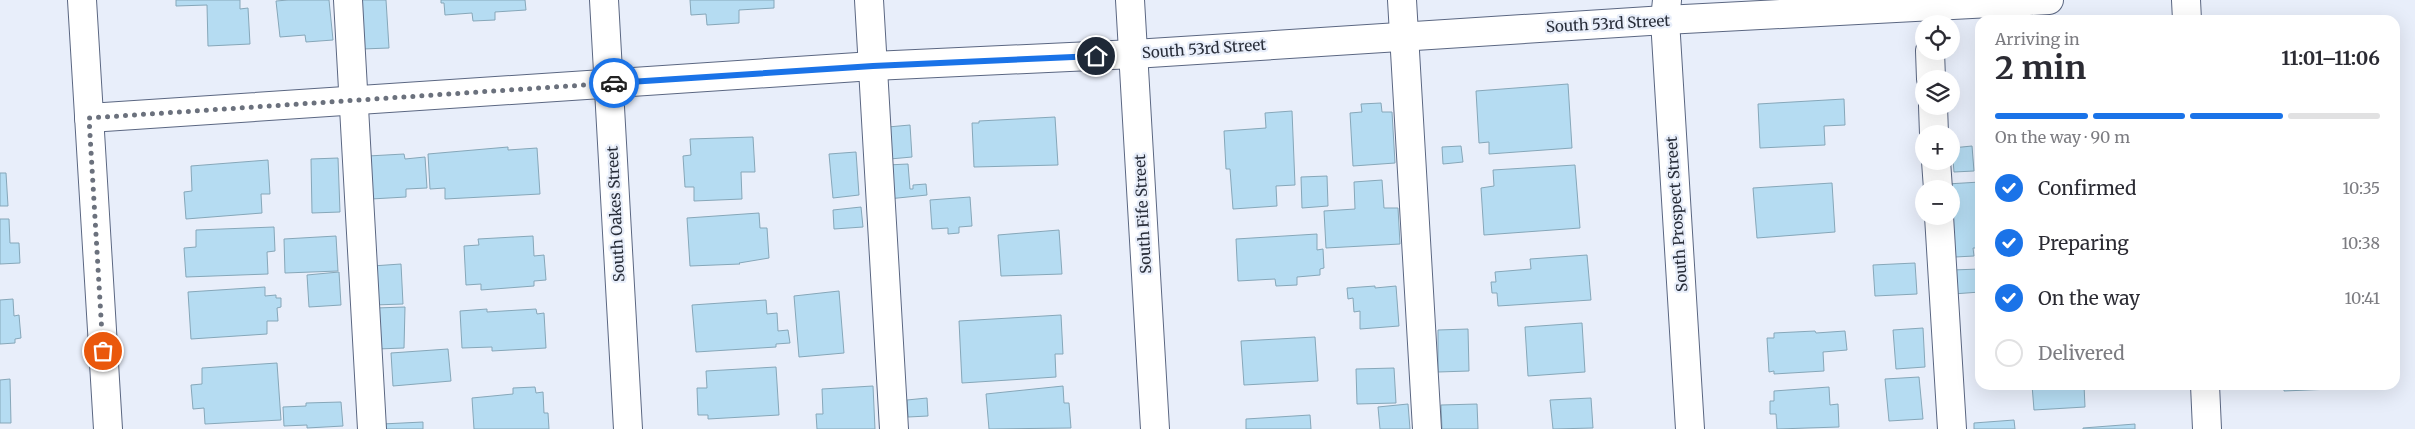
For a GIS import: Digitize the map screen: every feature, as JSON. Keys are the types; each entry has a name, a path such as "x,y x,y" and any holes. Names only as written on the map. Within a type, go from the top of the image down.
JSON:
{"street":[{"path":"82,0 108,429"},
{"path":"348,0 372,429"},
{"name":"South Oakes Street","path":"604,0 628,429"},
{"path":"869,0 894,429"},
{"name":"South Fife Street","path":"1130,0 1155,429"},
{"path":"1402,0 1426,429"},
{"name":"South 53rd Street","path":"89,118 873,66 1134,54 1404,36 1666,10 1927,10 2048,0"},
{"path":"2186,0 2187,15"},
{"name":"South Prospect Street","path":"1666,10 1690,429"},
{"path":"1940,225 1952,429"},
{"path":"2204,390 2207,429"}],"building":[{"path":"176,0 240,0 240,9 248,8 250,44 208,46 207,5 176,6"},
{"path":"329,0 333,40 306,42 305,35 280,37 276,1"},
{"path":"359,0 386,0 389,48 362,49"},
{"path":"441,0 525,0 526,10 495,12 495,20 473,21 472,13 445,15 444,3 441,3"},
{"path":"690,0 774,0 774,8 739,10 739,23 707,25 706,14 691,15"},
{"path":"1568,84 1572,148 1489,154 1489,142 1479,143 1476,91"},
{"path":"1844,99 1845,125 1824,126 1825,145 1760,148 1758,104"},
{"path":"1381,103 1382,112 1392,112 1395,163 1353,166 1350,113 1362,112 1361,104"},
{"path":"1292,111 1295,185 1276,186 1277,206 1233,209 1230,169 1226,169 1224,131 1266,128 1265,113"},
{"path":"1055,117 1058,165 974,167 972,123"},
{"path":"910,125 912,157 890,159 888,127"},
{"path":"753,137 755,172 741,172 742,199 694,201 694,187 685,187 683,156 691,155 690,139"},
{"path":"1461,146 1463,162 1443,164 1442,147"},
{"path":"1972,146 1974,171 1954,172 1954,170 1960,170 1960,147"},
{"path":"508,147 508,150 537,148 540,194 445,199 445,188 430,189 428,154"},
{"path":"856,152 859,195 833,198 829,154"},
{"path":"404,154 405,159 425,157 427,188 406,189 406,197 371,199 368,156"},
{"path":"338,158 340,212 312,213 311,159"},
{"path":"268,160 270,194 261,194 262,213 186,219 184,192 192,191 191,166"},
{"path":"908,164 910,189 913,189 913,185 926,184 927,195 888,199 887,165"},
{"path":"1575,165 1580,228 1484,235 1481,188 1494,186 1493,170"},
{"path":"0,173 6,173 8,206 0,206"},
{"path":"1327,176 1328,206 1302,208 1301,177"},
{"path":"1382,180 1384,208 1398,208 1400,244 1326,248 1324,211 1355,209 1354,182"},
{"path":"1975,182 1974,256 1955,257 1955,251 1952,251 1952,225 1960,225 1960,183"},
{"path":"1832,183 1835,232 1757,238 1753,188"},
{"path":"970,197 972,226 959,227 959,233 948,234 948,228 932,229 930,200"},
{"path":"861,207 863,227 834,229 833,210"},
{"path":"759,213 760,228 767,228 769,258 740,264 690,266 687,218"},
{"path":"0,219 9,219 10,243 19,243 20,263 0,264"},
{"path":"274,227 275,251 267,252 268,274 186,277 184,248 196,247 196,230"},
{"path":"1059,230 1062,274 1001,276 998,235"},
{"path":"1317,234 1317,250 1323,249 1324,268 1320,269 1320,275 1297,277 1297,285 1276,286 1275,279 1238,281 1236,239"},
{"path":"336,236 338,271 285,273 284,239"},
{"path":"533,236 534,256 544,255 546,280 534,281 534,286 481,290 481,284 466,285 464,246 479,245 478,239"},
{"path":"1587,255 1591,300 1498,306 1497,293 1492,293 1491,282 1496,282 1495,272 1531,269 1530,259"},
{"path":"1915,263 1917,294 1875,296 1873,265"},
{"path":"401,264 403,304 374,305 372,266"},
{"path":"1975,269 1975,292 1953,294 1952,270"},
{"path":"339,272 341,305 309,307 307,275"},
{"path":"1375,286 1375,288 1396,286 1399,326 1360,329 1360,311 1354,312 1353,298 1348,299 1347,288"},
{"path":"265,287 265,296 276,295 276,298 281,298 281,307 277,308 278,321 267,321 267,334 191,339 188,292"},
{"path":"839,291 844,353 799,357 794,296"},
{"path":"13,299 14,316 19,315 21,338 15,339 15,343 0,344 0,300"},
{"path":"766,300 767,314 777,313 778,331 788,330 790,343 776,344 776,347 696,352 692,305"},
{"path":"405,307 404,348 377,349 376,308"},
{"path":"487,309 487,312 536,309 537,314 544,313 546,348 492,351 492,347 462,348 460,311"},
{"path":"1061,315 1063,354 1055,354 1056,377 962,383 959,321"},
{"path":"1582,323 1585,372 1528,376 1525,327"},
{"path":"1923,328 1925,367 1896,369 1893,330"},
{"path":"1468,329 1469,371 1438,372 1438,330"},
{"path":"1815,331 1816,333 1845,331 1847,350 1823,352 1824,371 1774,374 1774,371 1769,372 1767,338 1774,338 1774,333"},
{"path":"1315,337 1318,381 1244,385 1241,341"},
{"path":"448,349 451,381 393,386 391,353"},
{"path":"277,363 281,420 205,424 204,408 193,409 191,385 202,384 202,368"},
{"path":"776,367 779,415 708,419 708,415 698,415 697,388 707,388 706,371"},
{"path":"1394,368 1396,403 1357,404 1356,369"},
{"path":"1919,377 1923,419 1889,421 1885,379"},
{"path":"10,379 11,423 0,423 0,380"},
{"path":"873,386 875,429 817,429 816,414 823,414 822,389"},
{"path":"1063,386 1064,403 1069,403 1071,428 989,429 986,394"},
{"path":"535,387 536,393 543,392 544,413 548,413 549,429 474,429 472,398 513,394 513,388"},
{"path":"1829,387 1830,405 1838,404 1839,427 1777,429 1776,414 1770,414 1770,401 1774,401 1774,391"},
{"path":"2032,390 2084,390 2085,407 2034,410"},
{"path":"927,398 928,416 908,417 907,400"},
{"path":"1591,398 1593,428 1553,429 1550,400"},
{"path":"341,402 343,426 307,428 307,425 284,426 283,407 306,406 306,403"},
{"path":"1408,404 1410,429 1380,429 1378,407"},
{"path":"1477,404 1478,429 1442,429 1441,405"},
{"path":"1310,415 1311,429 1246,429 1246,419"},
{"path":"2014,420 2015,429 1974,429 1974,423"},
{"path":"423,422 423,429 382,429 382,424"},
{"path":"2135,424 2135,429 2083,429 2083,428"}],"way so far":[{"path":"103,351 89,118 614,83"}],"route":[{"path":"614,83 873,66 1096,56"}]}
